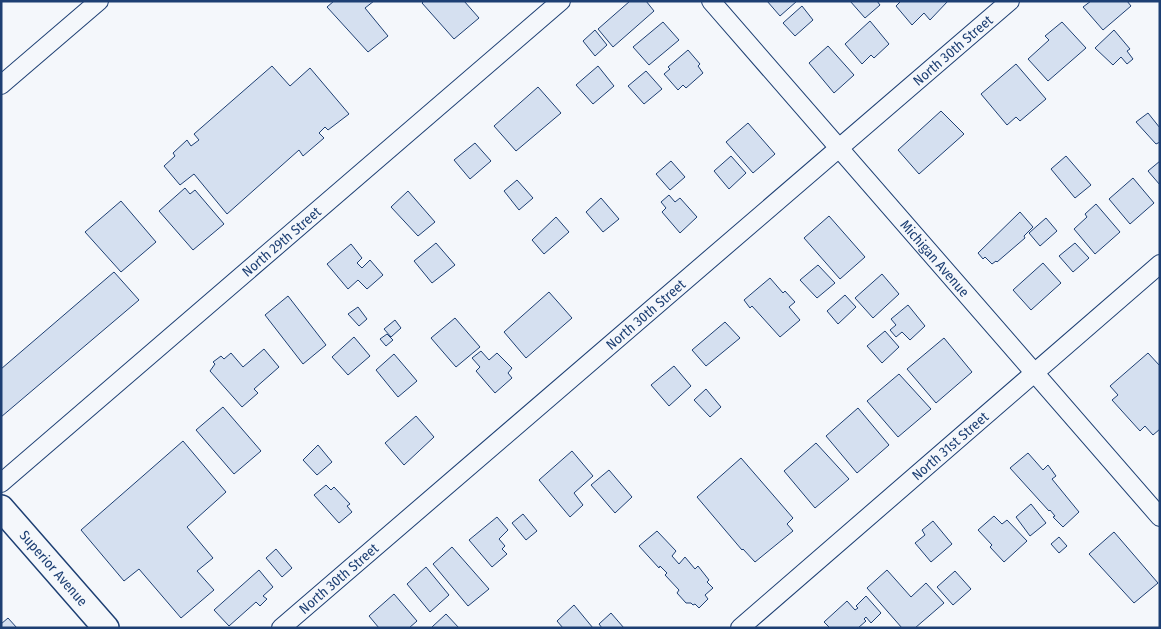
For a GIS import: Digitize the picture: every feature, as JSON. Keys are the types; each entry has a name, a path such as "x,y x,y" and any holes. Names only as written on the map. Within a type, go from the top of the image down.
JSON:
{"street":[{"path":"1,85 99,1"},
{"name":"North 29th Street","path":"1,483 561,1"},
{"name":"Michigan Avenue","path":"710,1 1160,517"},
{"name":"North 30th Street","path":"281,628 1010,1"},
{"name":"North 31st Street","path":"740,628 1160,264"},
{"name":"Superior Avenue","path":"1,508 106,628"}],"building":[{"path":"334,1 374,1 365,8 388,36 368,52 327,7"},
{"path":"424,1 464,1 479,18 454,39 422,3"},
{"path":"630,1 646,1 654,11 613,47 598,29"},
{"path":"767,1 797,1 780,16"},
{"path":"850,1 877,1 880,5 865,18"},
{"path":"901,1 948,1 930,20 924,13 912,25 896,6"},
{"path":"1091,1 1127,1 1131,6 1103,30 1083,7"},
{"path":"802,6 813,20 795,36 783,23"},
{"path":"870,21 889,44 874,58 871,55 862,64 845,44"},
{"path":"663,22 679,40 649,65 633,47"},
{"path":"1062,22 1086,48 1048,81 1028,59 1049,40 1045,36"},
{"path":"595,30 607,45 595,56 583,41"},
{"path":"1114,30 1130,49 1127,51 1133,59 1127,64 1121,57 1113,65 1095,48"},
{"path":"828,46 854,75 834,93 809,63"},
{"path":"688,50 700,64 698,66 703,73 686,88 683,85 678,90 664,74 670,69 668,67"},
{"path":"1016,64 1046,99 1020,121 1016,117 1007,125 981,94"},
{"path":"272,66 290,86 310,68 349,114 328,130 325,127 319,133 324,138 303,156 299,150 227,214 194,174 180,185 164,166 175,156 173,153 187,140 191,146 199,140 194,134"},
{"path":"598,66 614,86 593,104 576,85"},
{"path":"646,71 662,89 644,104 628,86"},
{"path":"538,87 561,113 516,151 494,126"},
{"path":"941,111 964,134 919,174 898,150"},
{"path":"1148,113 1160,128 1160,142 1156,144 1136,122"},
{"path":"748,123 775,154 753,173 726,142"},
{"path":"475,143 491,161 470,179 454,160"},
{"path":"731,156 746,173 729,189 714,171"},
{"path":"1066,156 1091,185 1075,198 1051,169"},
{"path":"671,161 685,177 670,190 656,174"},
{"path":"1160,161 1160,185 1148,171"},
{"path":"1133,178 1154,203 1130,224 1109,199"},
{"path":"517,180 533,198 519,210 504,191"},
{"path":"185,188 190,194 195,190 224,224 193,250 159,211"},
{"path":"408,191 435,222 418,236 391,207"},
{"path":"669,195 675,202 680,198 697,217 680,233 662,212 666,208 661,202"},
{"path":"601,198 619,219 603,232 586,212"},
{"path":"121,201 156,242 121,272 85,232"},
{"path":"1096,204 1120,232 1095,254 1074,229 1087,217 1085,214"},
{"path":"1020,212 1033,227 1024,236 1025,238 997,262 992,264 985,257 983,259 978,253"},
{"path":"829,216 865,257 840,279 804,238"},
{"path":"556,217 569,232 544,254 532,240"},
{"path":"1046,218 1057,231 1040,246 1029,233"},
{"path":"436,243 455,265 432,283 414,261"},
{"path":"1075,243 1089,258 1073,272 1059,256"},
{"path":"351,244 362,258 357,263 362,268 370,260 383,275 367,289 358,280 348,289 327,264"},
{"path":"1043,263 1061,283 1031,310 1013,290"},
{"path":"818,265 835,283 817,298 800,280"},
{"path":"114,272 139,300 1,417 1,369"},
{"path":"882,274 899,294 873,318 855,298"},
{"path":"770,278 783,293 785,291 795,302 789,307 800,320 780,337 752,306 750,308 744,300"},
{"path":"549,292 572,318 526,358 504,332"},
{"path":"845,295 856,307 838,324 827,311"},
{"path":"288,296 326,345 303,364 265,315"},
{"path":"908,305 925,326 910,340 902,332 896,337 890,330 896,325 891,319"},
{"path":"358,307 367,319 359,326 348,314"},
{"path":"455,318 480,347 456,367 431,338"},
{"path":"395,320 401,328 391,337 384,329"},
{"path":"725,322 740,338 706,366 692,350"},
{"path":"885,331 899,347 882,363 867,346"},
{"path":"387,334 393,340 386,346 380,339"},
{"path":"354,337 370,356 348,375 332,357"},
{"path":"944,338 972,372 936,403 907,369"},
{"path":"264,349 279,367 254,389 258,393 242,407 210,371 215,364 213,362 221,356 224,359 231,353 243,367"},
{"path":"481,351 489,360 497,353 512,368 508,373 512,378 495,393 476,371 480,367 472,358"},
{"path":"1148,353 1160,366 1160,429 1153,435 1145,426 1140,431 1112,400 1118,395 1110,386"},
{"path":"394,354 417,381 398,397 376,370"},
{"path":"674,366 691,386 669,406 651,385"},
{"path":"899,374 931,409 898,437 867,401"},
{"path":"706,389 721,407 710,417 694,400"},
{"path":"223,407 261,451 234,474 196,430"},
{"path":"858,408 889,445 857,473 826,436"},
{"path":"416,416 434,437 404,465 385,443"},
{"path":"183,441 226,492 187,527 213,558 197,571 214,590 181,618 139,569 124,581 81,530"},
{"path":"816,443 849,479 815,508 784,471"},
{"path":"318,445 332,462 317,475 303,460"},
{"path":"572,451 593,476 574,493 583,505 570,517 539,480"},
{"path":"1028,453 1043,470 1048,465 1056,476 1052,479 1079,512 1063,527 1053,517 1055,516 1050,510 1010,468"},
{"path":"741,458 793,518 787,524 793,531 755,562 742,550 697,497"},
{"path":"609,470 632,497 615,513 591,485"},
{"path":"326,485 331,490 334,487 350,504 347,506 352,512 339,523 314,495"},
{"path":"1031,504 1046,523 1030,536 1016,517"},
{"path":"523,514 537,531 526,540 512,523"},
{"path":"994,516 1002,524 1007,520 1027,541 1004,562 978,530"},
{"path":"497,517 508,530 499,539 505,546 502,549 507,554 492,567 469,540"},
{"path":"933,521 952,544 931,562 915,543 925,535 922,530"},
{"path":"657,531 676,551 672,556 679,564 685,557 695,569 698,566 709,580 707,582 713,588 705,595 708,599 699,608 695,604 686,603 677,593 679,590 665,575 667,573 660,566 659,568 639,546"},
{"path":"1114,532 1158,583 1134,603 1089,554"},
{"path":"1059,537 1067,546 1059,553 1051,544"},
{"path":"452,547 489,589 468,606 433,564"},
{"path":"276,549 292,568 282,577 266,558"},
{"path":"426,567 449,595 430,612 407,584"},
{"path":"259,570 273,587 263,596 267,599 260,606 256,602 229,626 214,610"},
{"path":"887,570 911,597 926,583 944,603 915,628 902,628 867,588"},
{"path":"955,571 971,589 953,605 937,587"},
{"path":"394,594 417,621 409,628 379,628 369,616"},
{"path":"866,596 881,613 871,623 866,617 864,619 866,621 858,628 830,628 824,622 847,601 855,610 858,608 856,606"},
{"path":"574,605 593,628 563,628 557,621"},
{"path":"611,613 624,628 602,628 599,624"},
{"path":"446,614 459,628 432,628 432,627"},
{"path":"8,618 17,628 1,628 1,624"}]}
